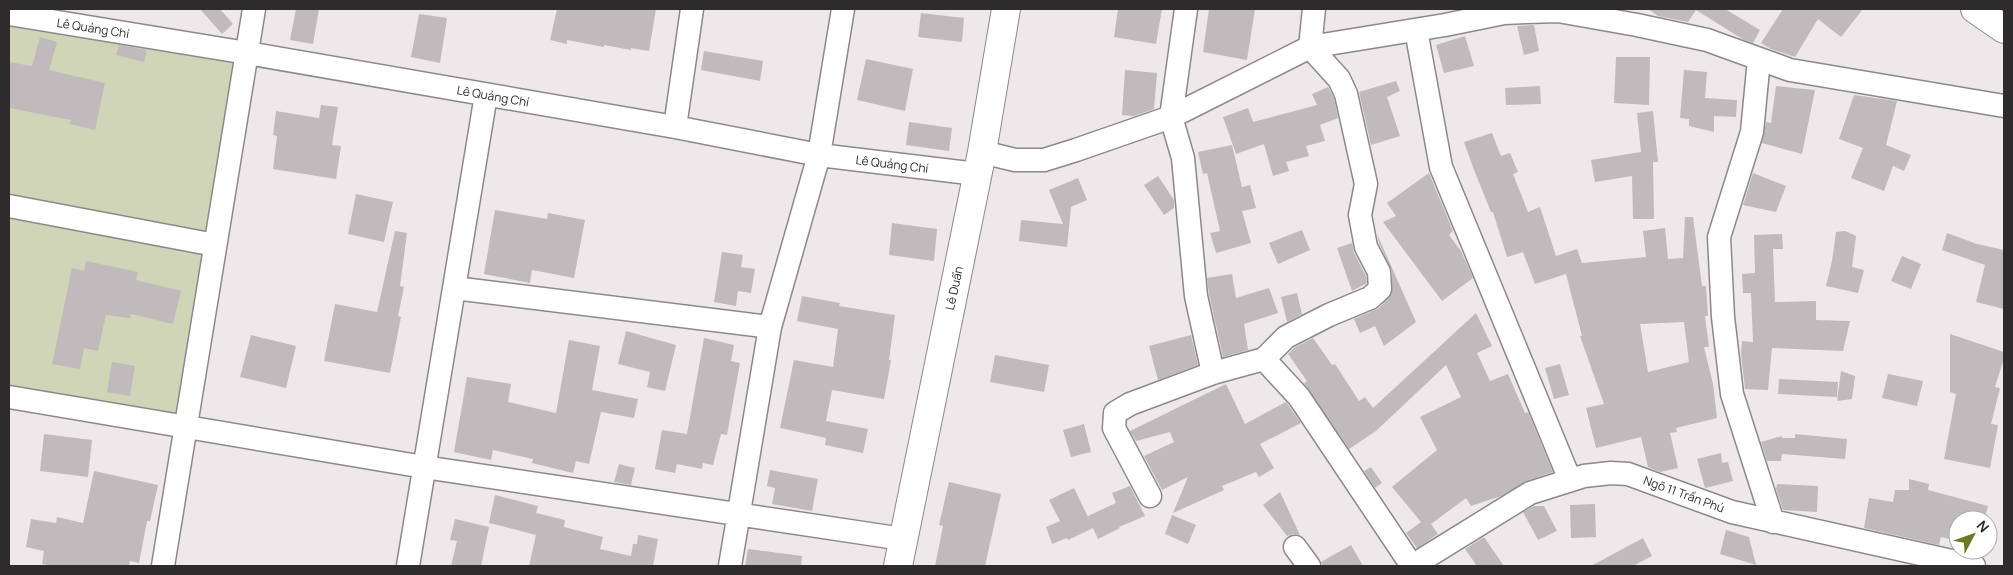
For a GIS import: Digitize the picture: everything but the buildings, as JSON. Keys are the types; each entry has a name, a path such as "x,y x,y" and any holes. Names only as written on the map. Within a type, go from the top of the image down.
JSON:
{"main road":[{"name":"Lê Duẩn","path":"898,566 980,163 1006,9"},
{"path":"1975,9 2004,29"}],"street":[{"path":"163,566 254,9"},
{"path":"675,127 692,9"},
{"path":"730,566 770,327 819,155 844,9"},
{"path":"1186,9 1171,117 1183,158 1196,296 1213,373"},
{"path":"1150,496 1114,428 1115,413 1130,404 1213,373 1264,359 1286,338 1370,298 1380,289 1379,272 1366,247 1360,216 1366,184 1346,94 1339,79 1310,47 1314,9"},
{"name":"Lê Quảng Chí","path":"9,14 54,14 247,53 675,127 819,155 980,163 1044,160 1171,117 1310,47 1416,30 1504,13 1558,11 1707,40 1790,70 2004,106"},
{"path":"1416,30 1442,167 1570,480"},
{"path":"1759,59 1752,132 1718,237 1722,317 1732,394 1773,522"},
{"path":"408,566 486,95"},
{"path":"9,206 215,245"},
{"path":"454,288 770,327"},
{"path":"1264,359 1298,397 1412,566"},
{"path":"9,397 424,467 903,539"},
{"name":"Ngõ 11 Trần Phú","path":"1412,566 1530,493 1584,476 1611,473 1628,474 1732,512 1974,566"},
{"path":"1295,547 1309,566"}],"green space":[{"path":"9,14 240,52 210,237 9,203"},
{"path":"9,206 208,244 179,425 9,394"}]}
